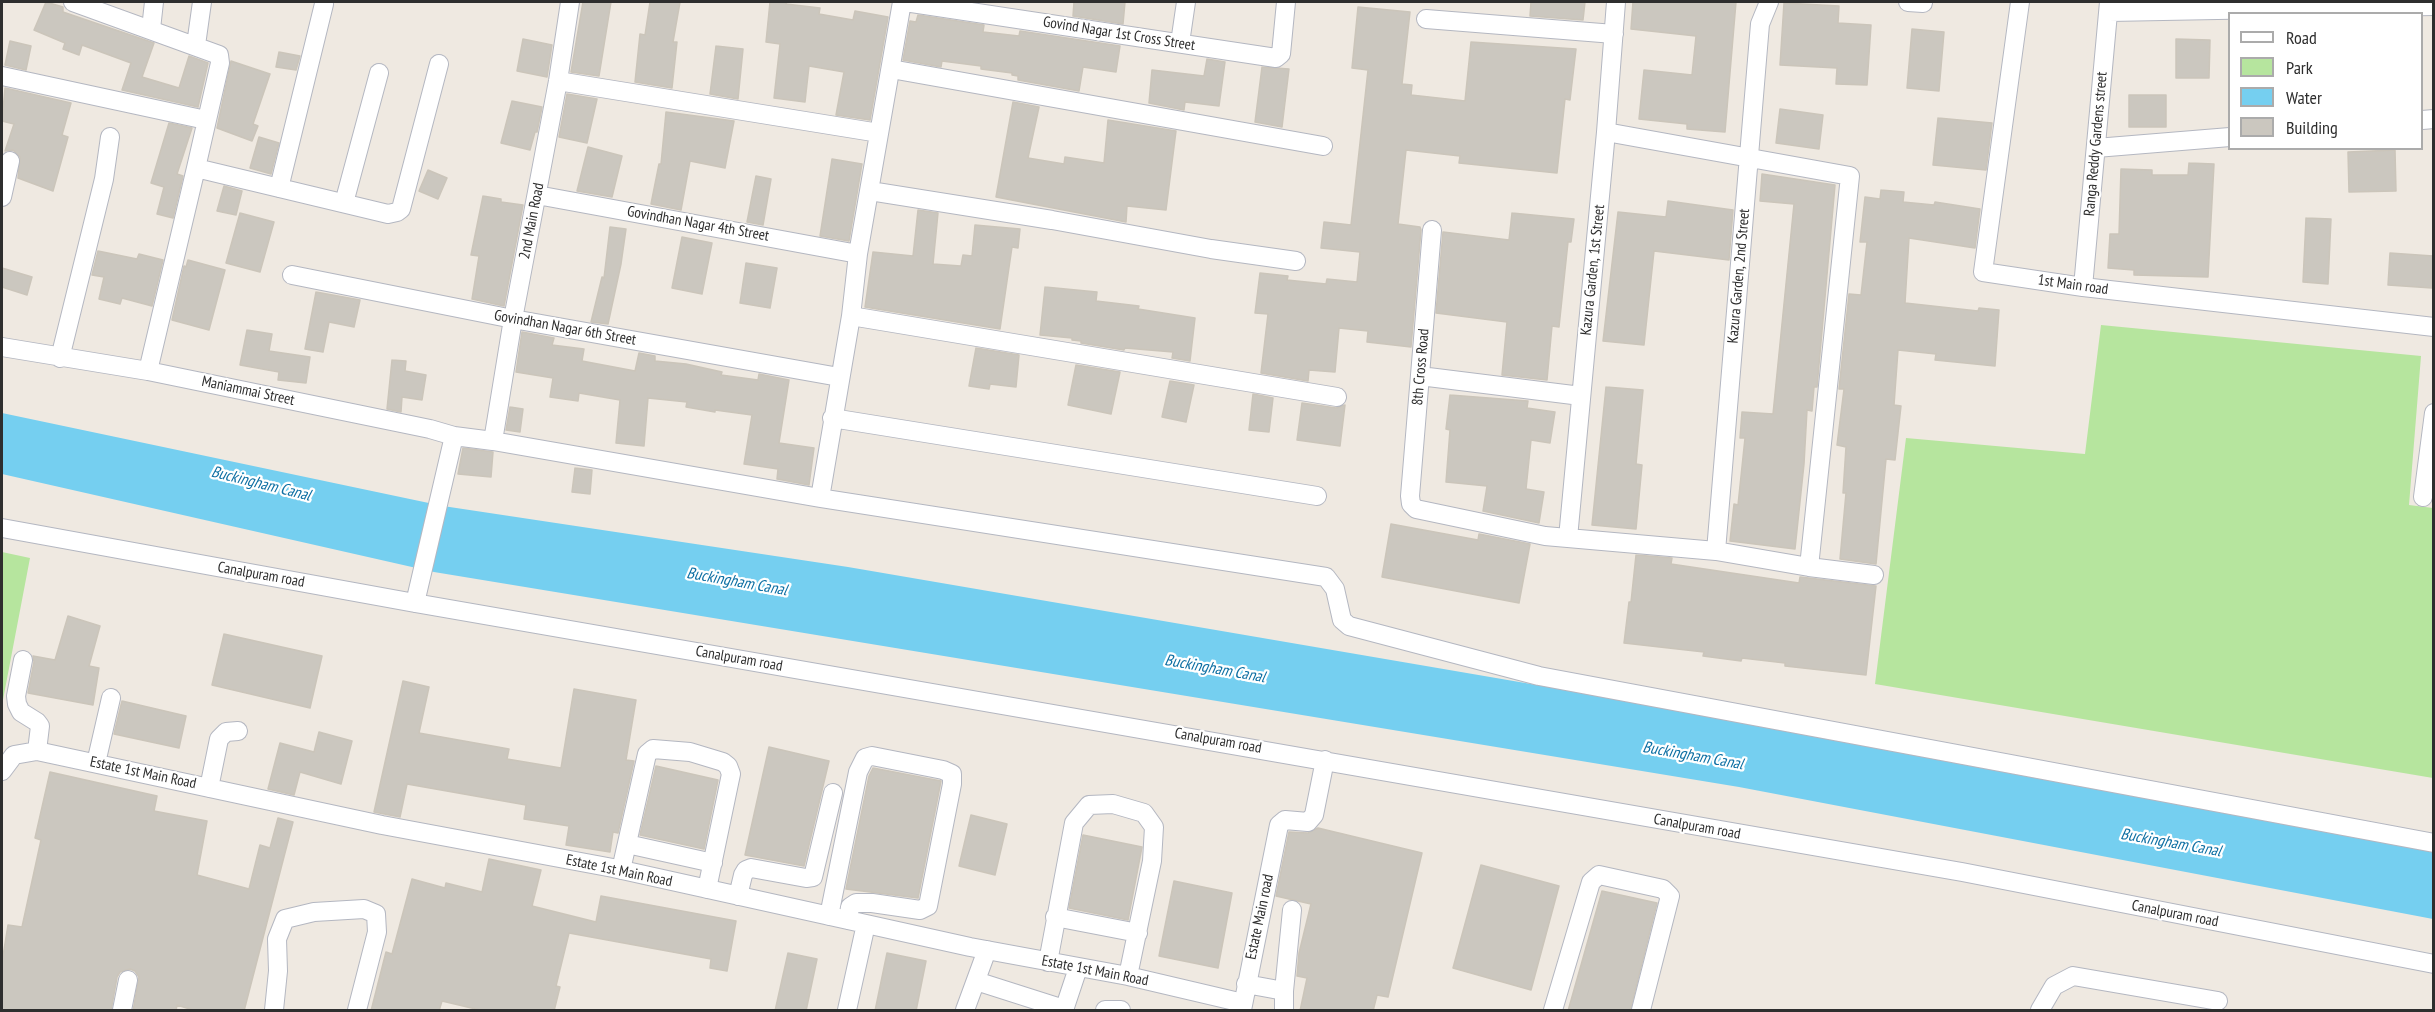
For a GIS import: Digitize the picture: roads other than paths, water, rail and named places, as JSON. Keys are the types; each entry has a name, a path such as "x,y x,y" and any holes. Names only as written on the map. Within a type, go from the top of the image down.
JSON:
{"street":[{"path":"73,2 196,45 217,53 220,58 148,371"},
{"path":"151,29 154,2"},
{"path":"196,45 202,2"},
{"name":"2nd Main Road","path":"494,441 513,319 558,81 570,2"},
{"path":"820,498 851,316 858,254 903,2"},
{"name":"Govind Nagar 1st Cross Street","path":"903,2 1278,57 1286,2"},
{"path":"1180,43 1186,2"},
{"name":"Kazura Garden, 1st Street","path":"1568,538 1616,2"},
{"name":"Kazura Garden, 2nd Street","path":"1716,551 1760,24 1769,2"},
{"name":"1st Main road","path":"2020,2 1983,272 2083,287 2433,327"},
{"path":"279,188 324,3"},
{"path":"2109,7 2433,6"},
{"name":"Ranga Reddy Gardens street","path":"2083,287 2109,7"},
{"path":"1426,19 1614,34"},
{"path":"196,168 388,214 397,212 401,209 439,63"},
{"path":"891,69 1323,146"},
{"path":"344,203 379,73"},
{"path":"2,76 206,120"},
{"path":"558,81 879,133"},
{"path":"1606,132 1850,176 1809,567"},
{"path":"2096,148 2228,136"},
{"path":"60,358 104,179 110,137"},
{"path":"2,197 10,161"},
{"path":"870,191 1052,219 1211,249 1296,261"},
{"name":"Govindhan Nagar 4th Street","path":"537,195 858,254"},
{"name":"8th Cross Road","path":"1432,230 1411,504 1416,509 1464,521 1568,538"},
{"name":"Govindhan Nagar 6th Street","path":"292,275 513,319 839,377"},
{"path":"851,316 1337,397"},
{"name":"Maniammai Street","path":"2,346 60,358 148,371 430,429 454,436 494,441"},
{"path":"1420,376 1581,396"},
{"path":"2423,497 2433,413"},
{"path":"832,418 1317,496"},
{"path":"415,603 454,436"},
{"path":"494,441 820,498 1326,577 1335,589 1342,620 1349,626 1539,675 2433,843"},
{"name":"Canalpuram road","path":"2,528 415,603 1325,759 1742,835 1962,872 2433,964"},
{"path":"1568,538 1716,551 1809,567 1874,575"},
{"path":"2,771 14,755 37,751 39,726 37,722 21,712 17,704 16,696 22,660"},
{"path":"96,763 111,698"},
{"path":"209,788 219,739 226,732 238,731"},
{"path":"621,870 646,754 653,749 690,752 723,762 728,766 731,774 707,889"},
{"name":"Estate 1st Main Road","path":"37,751 382,825 621,870 1078,968 1128,975 1244,999 1284,991"},
{"path":"829,916 858,772 865,758 872,756 943,770 951,774 952,784 928,906 920,910 856,903 850,907 848,920"},
{"name":"Estate Main road","path":"1244,999 1279,825 1285,819 1308,822 1314,815 1325,759"},
{"path":"738,896 743,875 751,867 806,878 813,877 833,793"},
{"path":"1047,962 1074,823 1089,805 1113,804 1143,813 1154,827 1152,861 1128,975"},
{"path":"627,844 713,863"},
{"path":"1553,1011 1591,882 1599,875 1663,889 1670,896 1641,1011"},
{"path":"274,1011 278,971 277,939 285,919 314,912 364,909 376,914 377,932 357,1011"},
{"path":"1284,1011 1287,946 1292,910"},
{"path":"1055,917 1138,933"},
{"path":"847,1011 867,924"},
{"path":"965,1011 987,950"},
{"path":"976,981 1064,1010 1078,968"},
{"path":"2040,1011 2054,986 2073,976 2218,1001"},
{"path":"122,1011 128,980"},
{"path":"1106,1011 1121,1011"}],"water":[{"name":"Buckingham Canal","path":"2,413 443,506 848,567 1747,721 2433,848 2433,919 1739,787 434,572 2,474"}]}
